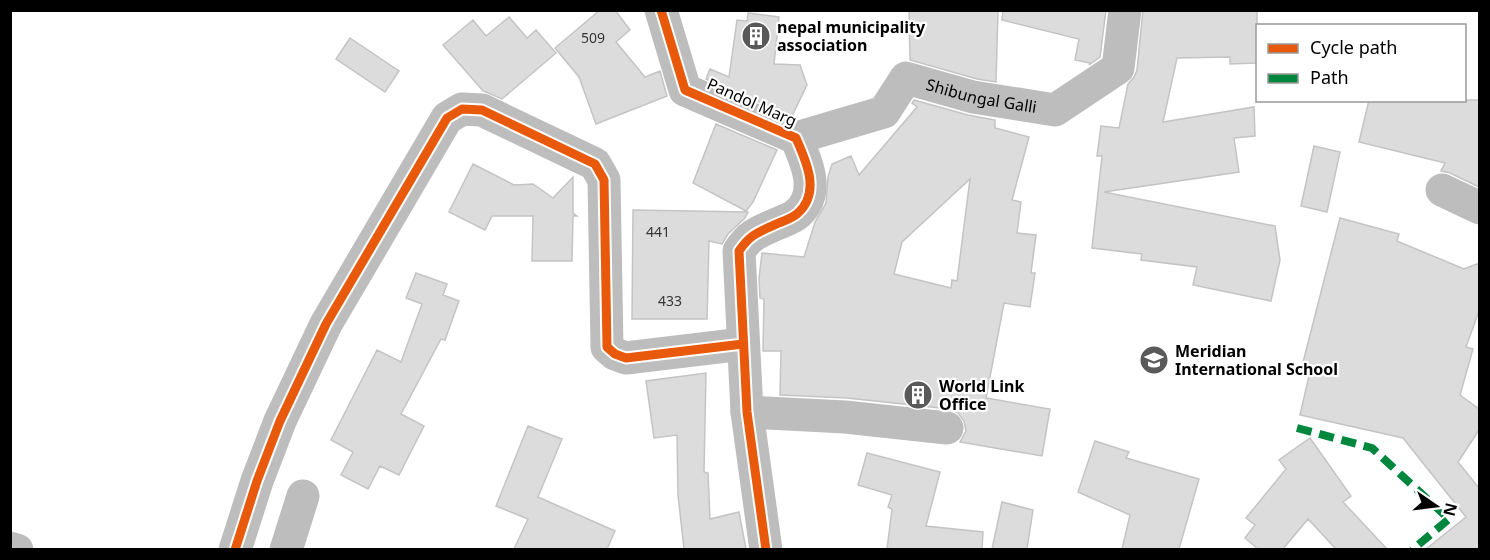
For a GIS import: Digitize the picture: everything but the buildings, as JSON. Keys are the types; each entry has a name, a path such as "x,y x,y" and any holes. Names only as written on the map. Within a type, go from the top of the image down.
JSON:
{"street":[{"name":"Pandol Marg","path":"661,10 685,90 796,138 810,174 810,188 806,203 797,214 748,237 739,251 747,412 766,549"},
{"name":"Shibungal Galli","path":"796,138 884,112 906,78 973,97 1055,110 1118,68 1125,10"},
{"path":"235,549 280,421 326,324 447,118 462,109 482,110 595,164 604,180 607,347 615,354 626,358 743,344"},
{"path":"1442,190 1479,208"},
{"path":"747,412 845,417 947,428"},
{"path":"286,549 303,496"},
{"path":"10,548 17,549"}],"marked path":[{"path":"1297,428 1372,448 1449,519 1412,550"}],"cycle path":[{"path":"661,10 685,90 796,138 809,176 809,196 798,213 753,235 739,251 747,412 766,550"},
{"path":"235,550 257,481 280,421 326,324 447,118 462,109 482,110 595,164 604,180 607,347 615,354 626,358 743,344"}],"place":[{"name":"nepal municipality association","path":"756,36"},
{"name":"Meridian International School","path":"1154,360"},
{"name":"World Link Office","path":"918,395"}]}
